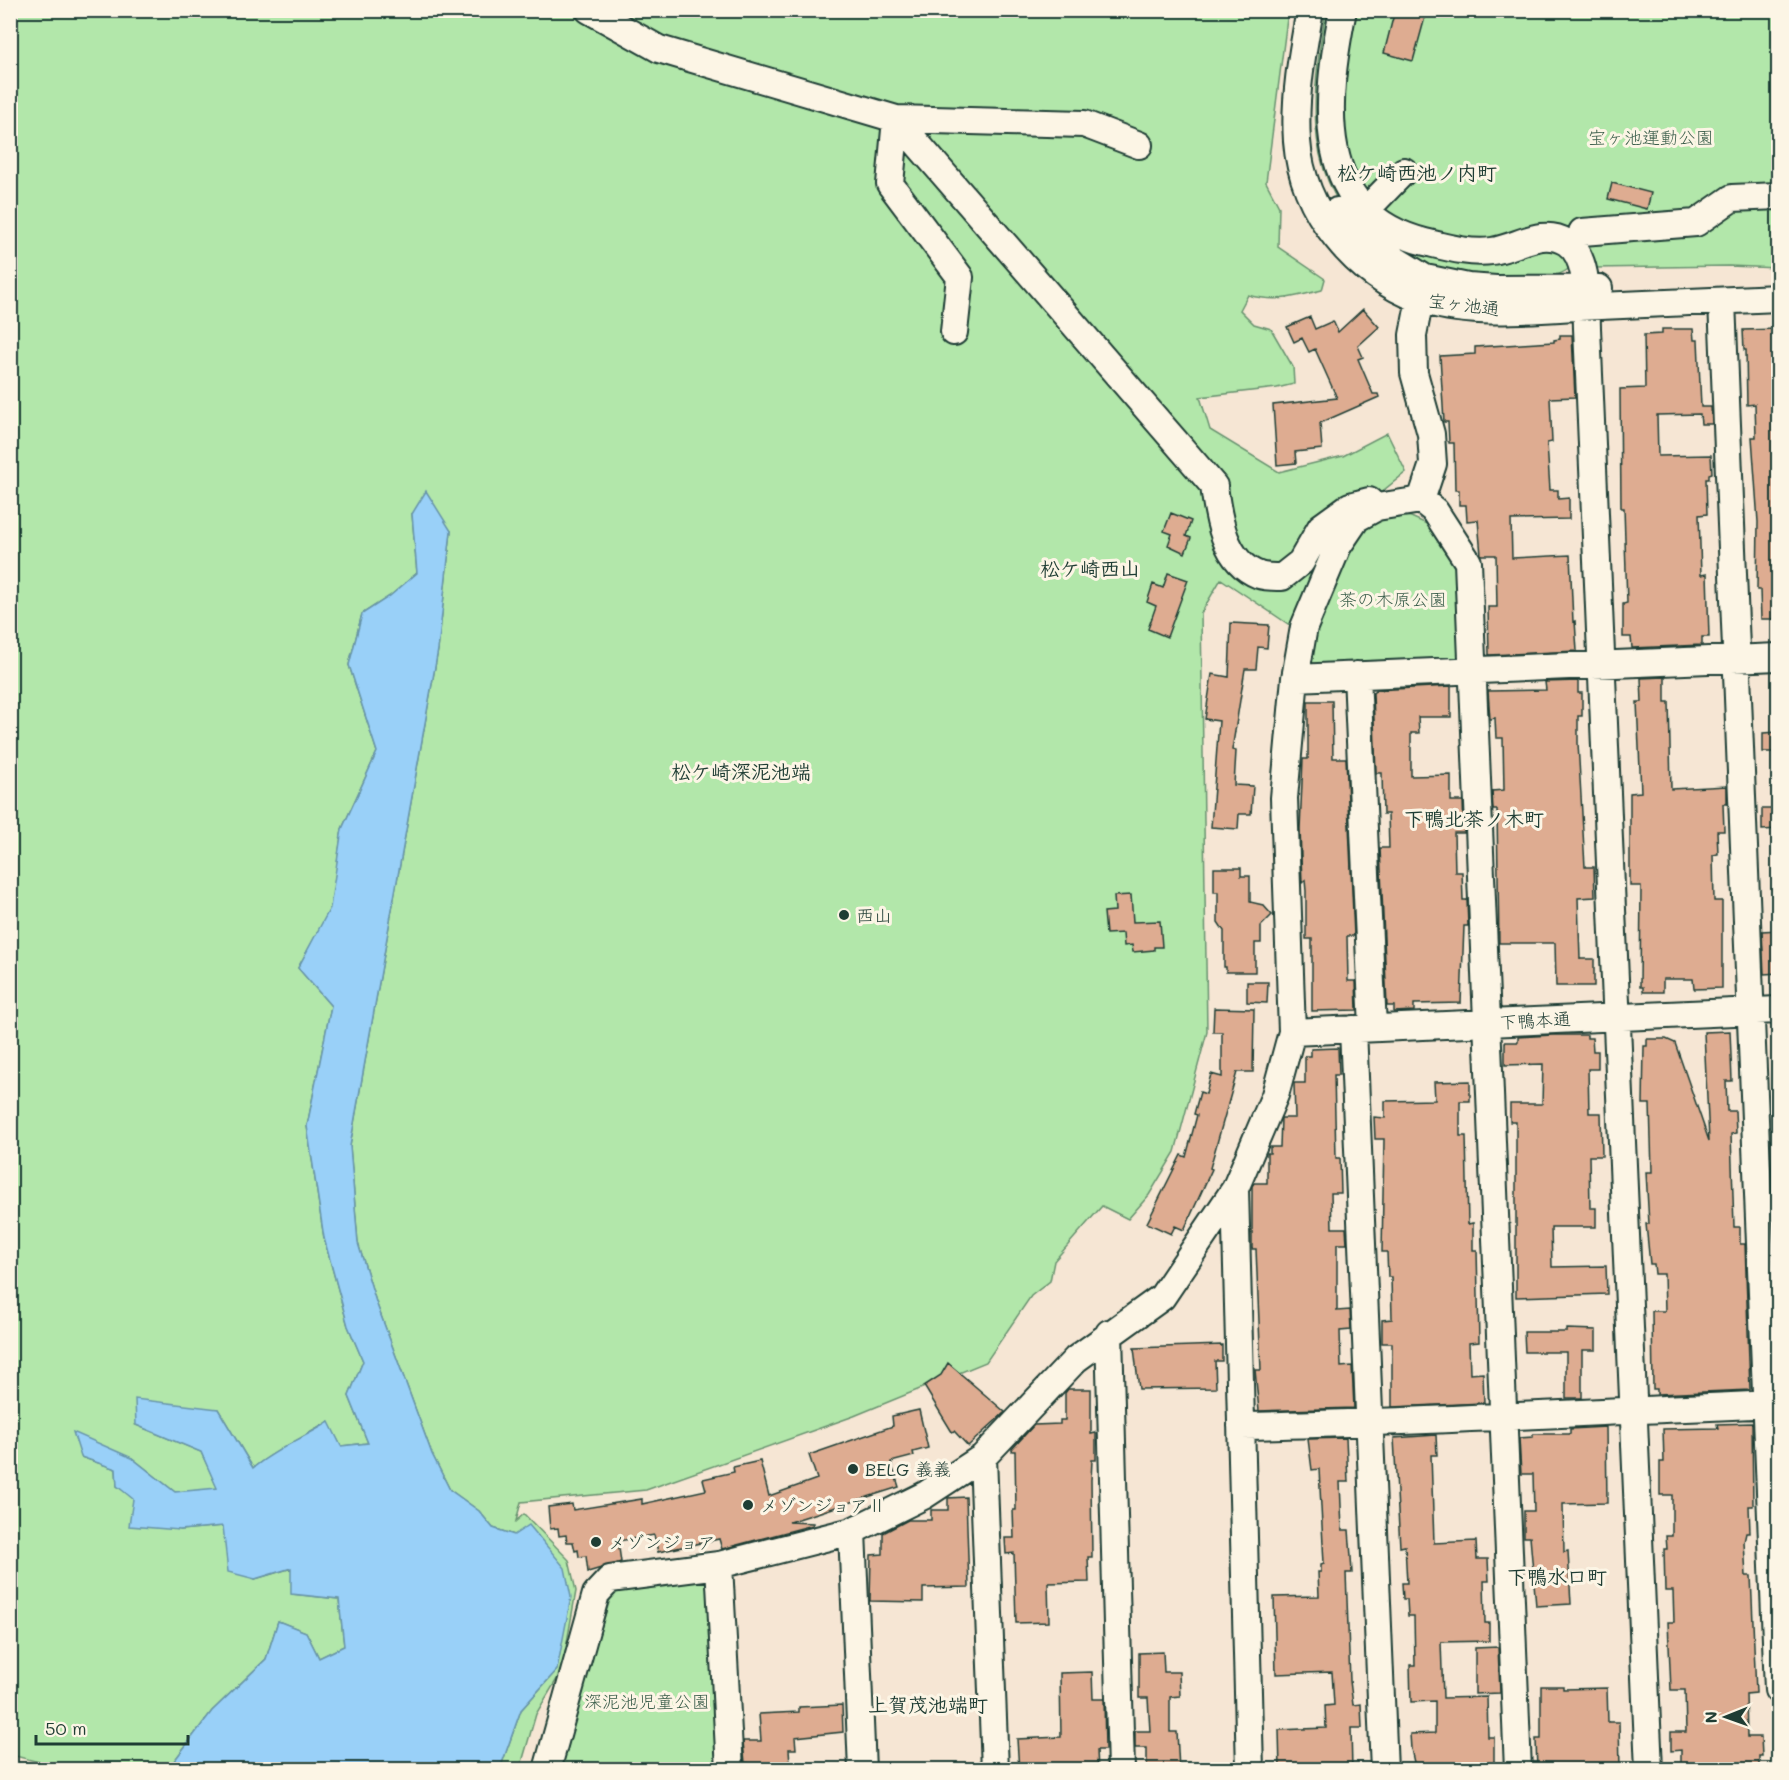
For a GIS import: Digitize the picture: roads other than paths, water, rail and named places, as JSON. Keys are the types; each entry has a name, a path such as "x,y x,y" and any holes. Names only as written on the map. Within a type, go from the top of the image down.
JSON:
{"street":[{"path":"589,10 659,49 896,119 1084,124 1139,145"},
{"name":"宝ヶ池通","path":"1310,10 1296,94 1297,143 1302,168 1309,188 1329,228 1348,252 1393,286 1420,299 1444,305 1502,310 1585,297 1779,284"},
{"name":"宝ヶ池通","path":"1321,10 1309,92 1312,151 1328,196 1358,237 1396,262 1425,278 1496,289 1585,297 1722,301 1779,298"},
{"path":"1343,10 1330,85 1332,143 1344,180 1366,210 1390,230 1449,248 1492,251 1541,236 1566,242 1574,249 1581,262 1585,297 1602,664 1648,1770"},
{"path":"1348,54 1360,10"},
{"path":"896,119 890,184 960,277 954,333"},
{"path":"896,119 1214,486 1220,529 1235,557 1258,575 1282,577 1301,562 1321,527 1340,513 1366,500 1377,507"},
{"path":"1366,210 1404,171"},
{"path":"1582,232 1696,223 1732,198 1779,196"},
{"path":"1420,299 1413,335 1414,373 1431,434 1433,464 1421,500"},
{"path":"1722,301 1751,1011 1773,1404 1779,1690"},
{"path":"547,1770 596,1594 610,1579 719,1565 852,1531 925,1495 983,1457 1076,1359 1108,1333 1162,1297 1235,1189 1275,1095 1292,1032 1284,798 1295,678 1304,627 1338,546 1358,518 1377,507 1421,500 1435,512 1468,562 1470,670 1518,1770"},
{"path":"1295,678 1779,657"},
{"path":"1358,675 1368,1424 1384,1770"},
{"name":"下鴨本通","path":"1292,1032 1779,1010"},
{"path":"1235,1189 1250,1770"},
{"path":"1108,1333 1121,1770"},
{"path":"1241,1426 1368,1424 1502,1415 1773,1404"},
{"path":"983,1457 995,1770"},
{"path":"852,1531 862,1770"},
{"path":"719,1565 730,1770"}],"water":[{"path":"426,491 451,531 438,650 350,1146 358,1243 376,1302 432,1454 450,1490 479,1511 493,1528 514,1535 529,1525 565,1568 571,1597 557,1670 521,1710 500,1769 168,1769 212,1711 266,1659 278,1621 306,1632 319,1658 344,1646 339,1599 291,1594 291,1568 255,1579 228,1572 223,1526 180,1530 129,1526 133,1499 117,1486 116,1469 81,1457 73,1432 132,1458 175,1492 217,1488 201,1452 136,1425 135,1399 218,1409 253,1468 280,1449 329,1422 341,1446 368,1443 349,1396 363,1361 348,1326 324,1238 307,1126 331,1006 298,968 330,908 342,829 377,752 349,665 362,614 390,596 417,573 412,514"}],"place":[{"name":"西山","path":"844,915"},
{"name":"BELG 義義","path":"853,1469"},
{"name":"メゾンジョアⅡ","path":"748,1505"},
{"name":"メゾンジョア","path":"596,1542"}],"district":[{"name":"松ケ崎西池ノ内町","path":"1417,172"},
{"name":"松ケ崎西山","path":"1090,568"},
{"name":"松ケ崎深泥池端","path":"741,771"},
{"name":"下鴨北茶ノ木町","path":"1474,818"},
{"name":"下鴨水口町","path":"1557,1576"},
{"name":"上賀茂池端町","path":"928,1704"}],"park label":[{"name":"宝ヶ池運動公園","path":"1651,137"},
{"name":"茶の木原公園","path":"1393,599"},
{"name":"深泥池児童公園","path":"647,1701"}]}
